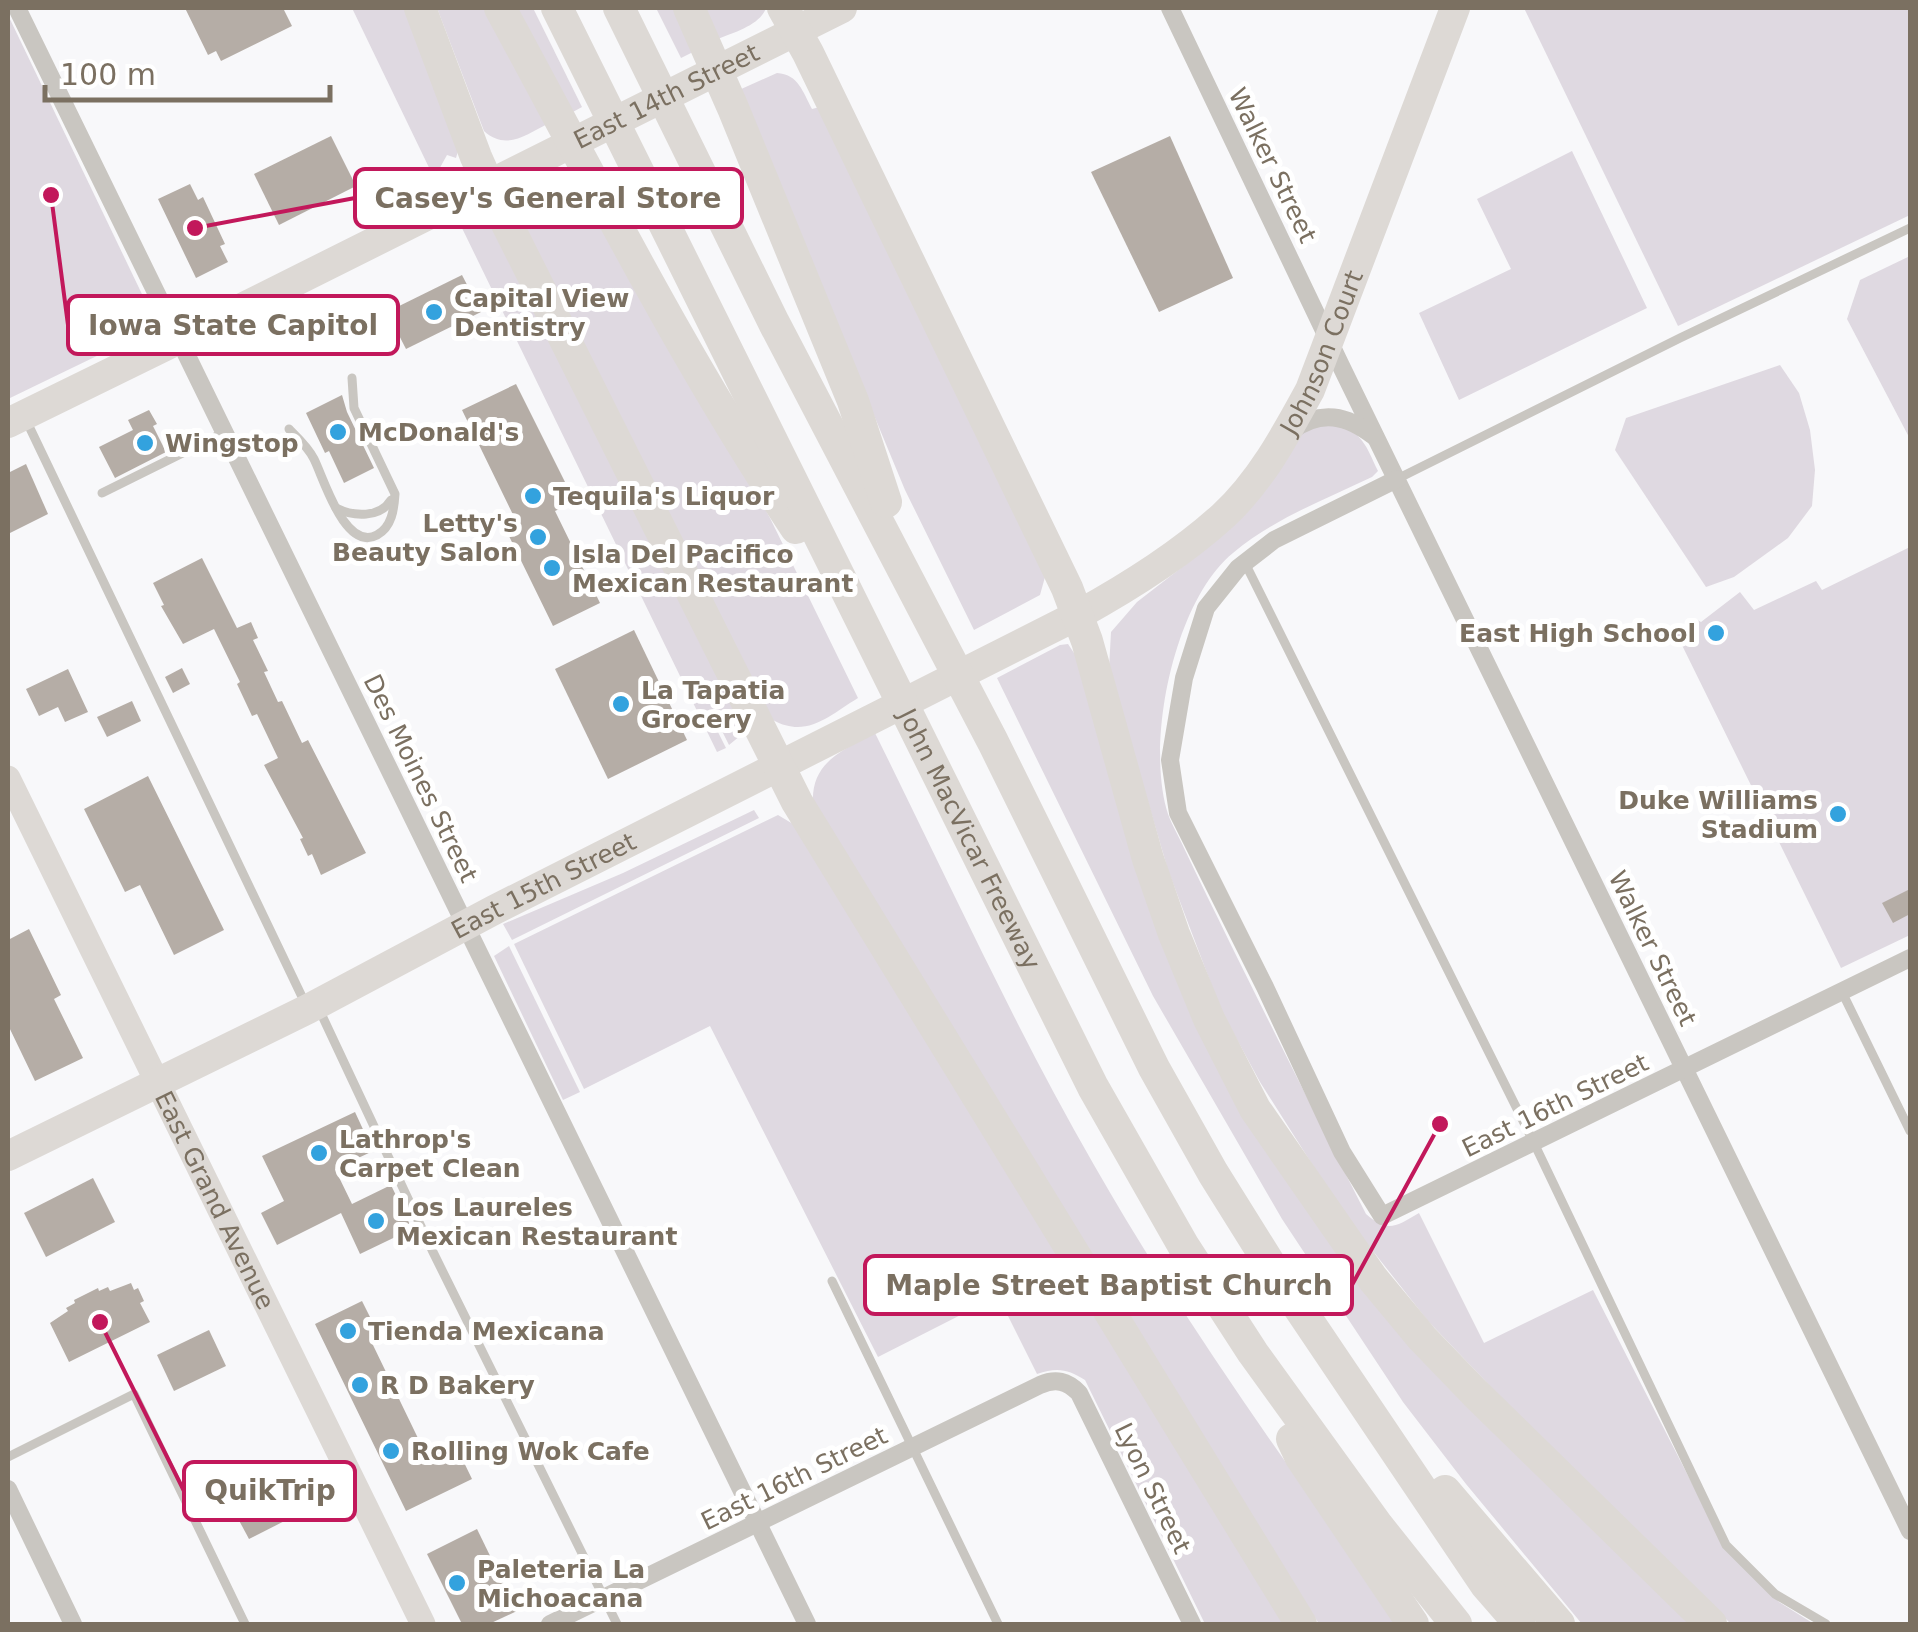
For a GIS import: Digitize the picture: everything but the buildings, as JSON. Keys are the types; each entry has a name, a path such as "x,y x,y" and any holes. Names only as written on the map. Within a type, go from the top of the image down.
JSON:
{"highway":[{"path":"420,8 488,185 779,767 828,854 1301,1624"},
{"path":"500,8 660,304 758,472 865,626"},
{"name":"John MacVicar Freeway","path":"557,8 1093,1087 1183,1245 1252,1353 1378,1526 1456,1624"},
{"path":"619,8 774,322 993,742 1154,1068 1213,1174 1486,1586 1520,1624"},
{"path":"689,8 853,402 914,586"},
{"path":"789,20 1067,588 1174,934 1209,1019 1255,1110 1363,1266 1422,1338 1711,1624"},
{"path":"1306,1318 1483,1538 1559,1624"},
{"path":"1252,1353 1300,1456 1413,1624"}],"main road":[{"name":"East 14th Street","path":"16,419 750,54 789,20 842,8"},
{"name":"Johnson Court","path":"1078,615 1160,567 1225,514 1258,476 1286,434 1330,342 1455,8"},
{"name":"East 15th Street","path":"10,1148 157,1084 313,1007 465,925 1078,615"},
{"name":"East Grand Avenue","path":"8,778 423,1624"}],"street":[{"name":"Des Moines Street","path":"17,8 807,1624"},
{"name":"Walker Street","path":"1170,8 1910,1531"},
{"path":"1286,434 1320,416 1359,424 1376,438"},
{"path":"1244,563 1274,540 1397,479"},
{"name":"East 16th Street","path":"1244,563 1206,608 1184,678 1170,760 1178,813 1266,986 1342,1152 1382,1216 1910,958"},
{"name":"East 16th Street","path":"550,1624 1040,1385 1061,1381"},
{"name":"Lyon Street","path":"1061,1381 1079,1394 1192,1624"},
{"path":"8,1489 73,1624"}],"lane":[{"path":"1397,479 1910,228"},
{"path":"289,429 312,455 346,526 362,538 384,530 394,509 394,494 354,408 352,378"},
{"path":"16,419 313,1007 617,1624"},
{"path":"102,493 225,432"},
{"path":"336,508 358,514 382,511 394,494"},
{"path":"1244,563 1534,1143 1726,1545 1775,1594 1826,1624"},
{"path":"1842,992 1910,1131"},
{"path":"832,1281 998,1624"},
{"path":"8,1458 134,1394 245,1624"}],"shaded area":[{"path":"352,8 406,8 458,151 456,158 447,155 435,180"},
{"path":"437,8 487,8 549,123 508,140 484,131"},
{"path":"515,8 533,8 582,107 571,113"},
{"path":"656,8 677,8 697,50 681,58"},
{"path":"704,8 766,8 753,23 718,39"},
{"path":"1524,8 1910,8 1910,215 1678,326"},
{"path":"8,15 152,315 146,330 138,336 8,399"},
{"path":"777,73 795,80 812,109 820,107 1045,577 1040,595 974,630 905,490 739,90"},
{"path":"1572,151 1647,308 1459,400 1419,313 1511,269 1477,199"},
{"path":"575,171 770,518 858,698 818,722 797,727 773,720 522,224 524,203 529,203 542,187"},
{"path":"487,213 746,731 729,745 722,731 718,732 726,748 717,752 461,226"},
{"path":"1910,256 1910,439 1847,319 1860,280"},
{"path":"1780,365 1799,393 1810,430 1815,470 1812,506 1788,538 1734,577 1706,587 1615,450 1626,418"},
{"path":"1336,423 1363,441 1378,471 1282,520 1233,553 1212,575 1180,638 1163,713 1160,750 1170,818 1366,1214 1380,1224 1392,1226 1419,1213 1484,1343 1593,1290 1725,1548 1779,1602 1814,1624 1731,1624 1538,1436 1428,1321 1343,1213 1260,1082 1221,1010 1168,870 1109,669 1111,632 1137,602 1190,561 1295,439 1309,429"},
{"name":"Duke Williams Stadium","path":"1910,547 1910,935 1841,968 1675,631 1696,619 1701,622 1740,592 1754,610 1816,581 1822,590"},
{"path":"1068,644 1076,656 1262,1137 1696,1624 1582,1624 1403,1402 1282,1219 1153,996 997,678"},
{"path":"875,733 1036,1059 1129,1225 1242,1399 1401,1624 1319,1624 813,803 817,777 824,767 841,752"},
{"path":"754,810 759,818 512,940 503,924 623,873"},
{"path":"778,815 793,824 1290,1624 1205,1624 1085,1380 1062,1370 1037,1374 998,1296 878,1357 710,1026 584,1089 514,944"},
{"path":"509,946 580,1092 563,1100 494,956"}],"place":[{"name":"Iowa State Capitol","path":"51,195"},
{"name":"Casey's General Store","path":"195,228"},
{"name":"Capital View Dentistry","path":"434,312"},
{"name":"McDonald's","path":"338,432"},
{"name":"Wingstop","path":"145,443"},
{"name":"Tequila's Liquor","path":"533,496"},
{"name":"Letty's Beauty Salon","path":"538,537"},
{"name":"Isla Del Pacifico Mexican Restaurant","path":"552,568"},
{"name":"East High School","path":"1716,633"},
{"name":"La Tapatia Grocery","path":"621,704"},
{"name":"Duke Williams Stadium","path":"1838,814"},
{"name":"Maple Street Baptist Church","path":"1440,1124"},
{"name":"Lathrop's Carpet Clean","path":"319,1153"},
{"name":"Los Laureles Mexican Restaurant","path":"376,1221"},
{"name":"QuikTrip","path":"100,1322"},
{"name":"Tienda Mexicana","path":"348,1331"},
{"name":"R D Bakery","path":"360,1385"},
{"name":"Rolling Wok Cafe","path":"391,1451"},
{"name":"Paleteria La Michoacana","path":"457,1583"}]}
